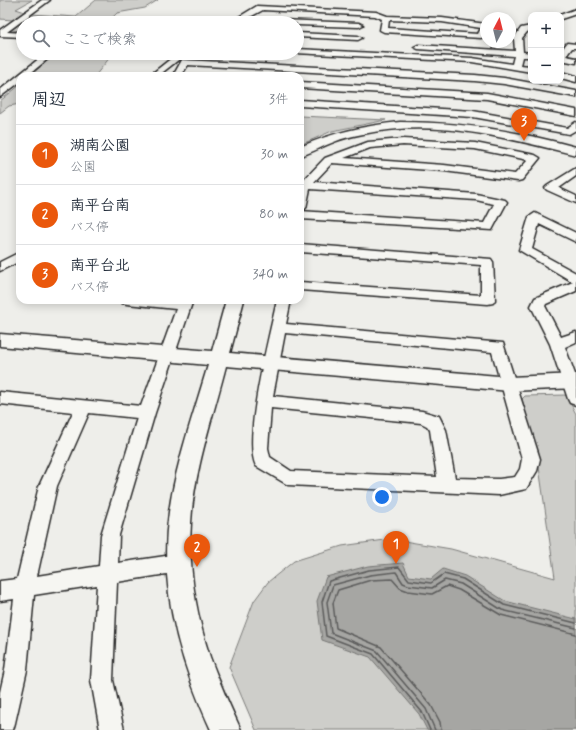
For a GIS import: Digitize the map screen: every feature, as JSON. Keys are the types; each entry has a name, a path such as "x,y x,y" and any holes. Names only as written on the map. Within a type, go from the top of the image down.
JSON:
{"street":[{"path":"22,16 47,0"},
{"path":"246,16 260,8 280,2"},
{"path":"260,8 376,14 386,18 442,20 480,25"},
{"path":"564,16 576,11"},
{"path":"355,54 359,42 361,13"},
{"path":"386,18 384,34 480,36"},
{"path":"0,34 16,21"},
{"path":"304,23 359,25"},
{"path":"516,66 520,49 518,38 524,30 528,29"},
{"path":"0,34 16,35"},
{"path":"304,36 359,42"},
{"path":"476,50 480,39"},
{"path":"564,53 570,45 576,46"},
{"path":"407,46 476,50 518,56 528,55"},
{"path":"304,51 472,60 528,68"},
{"path":"424,57 429,143"},
{"path":"564,58 576,61"},
{"path":"27,72 42,60"},
{"path":"158,72 174,60"},
{"path":"179,72 185,62 300,72 301,60"},
{"path":"304,72 426,75 504,81 576,94"},
{"path":"564,76 576,79"},
{"path":"0,94 16,81"},
{"path":"304,85 487,96 576,113"},
{"path":"304,103 480,115 569,131 576,125"},
{"path":"304,150 320,142 354,131 395,126 429,126 509,134 576,151"},
{"path":"304,190 305,185 329,160 368,145 402,142 475,146 535,158 518,178 444,168 329,160"},
{"path":"576,171 551,188 576,200"},
{"path":"304,215 488,227 501,202 476,197 305,185"},
{"path":"576,238 535,217 525,250 576,279"},
{"path":"304,248 487,262 488,300 304,286"},
{"path":"0,267 16,258"},
{"path":"0,340 510,384 574,387 557,344 538,306 540,301 576,286"},
{"path":"112,730 102,680 110,535 147,413 185,304"},
{"path":"226,730 196,660 185,606 179,563 179,524 184,488 234,304"},
{"path":"279,328 498,347 531,459 528,471 520,484 499,487 288,478 262,461 260,448 264,401 273,364 279,328 283,304"},
{"path":"557,344 576,337"},
{"path":"0,398 147,413"},
{"path":"264,401 422,417 433,421 438,430 447,484"},
{"path":"0,729 4,723 16,670 25,587 48,486 84,406"},
{"path":"0,591 179,563"}],"shaded area":[{"path":"0,0 32,0 16,9 31,14 61,16 16,16 16,20 0,19"},
{"path":"96,0 158,0 145,8 117,13 114,16 77,16"},
{"path":"48,60 108,60 98,72 35,72"},
{"path":"16,88 16,105 9,106 0,113 0,101"},
{"path":"304,116 386,120 332,131 304,143"},
{"path":"566,395 576,414 576,730 256,730 229,667 254,601 268,582 294,561 342,546 392,539 451,549 555,578 537,453 522,399 525,396"}],"water":[{"path":"403,563 409,576 431,579 443,569 465,576 505,601 576,619 576,730 427,730 419,714 370,657 322,640 317,601 326,577 368,566"}],"place":[{"name":"南平台北","path":"524,141"},
{"name":"湖南公園","path":"396,564"},
{"name":"南平台南","path":"197,567"}]}
